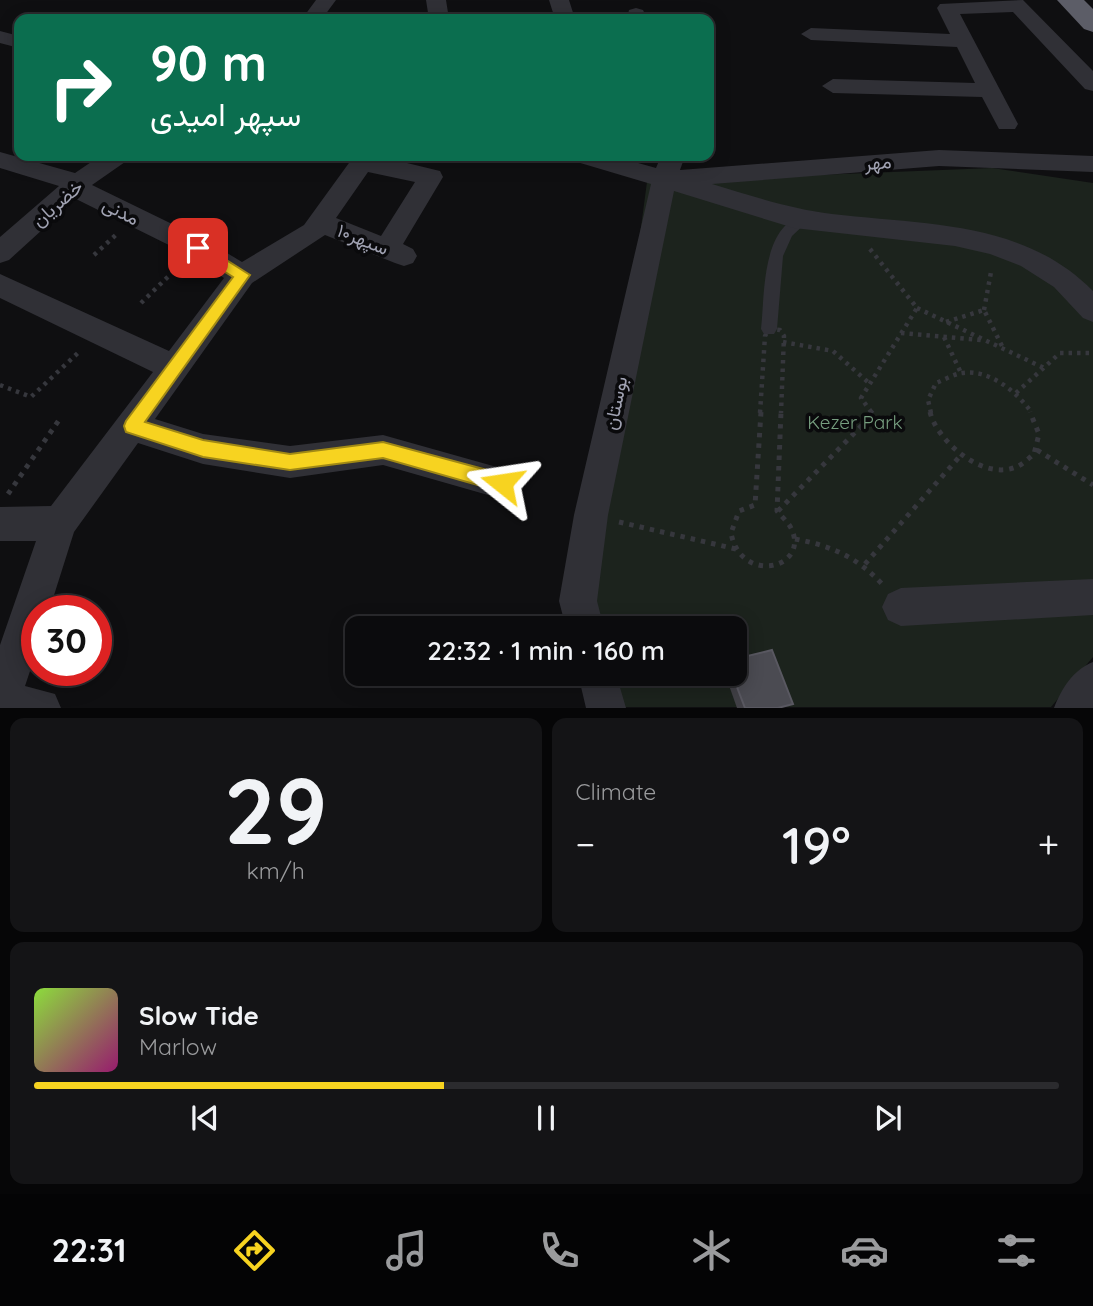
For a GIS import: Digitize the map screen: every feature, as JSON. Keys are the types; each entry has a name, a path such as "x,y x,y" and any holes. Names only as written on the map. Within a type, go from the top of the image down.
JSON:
{"highway":[{"path":"1070,0 1093,24"}],"street":[{"path":"1007,124 947,8 1015,3 1093,84"},
{"path":"811,34 964,40"},
{"path":"833,86 989,90"},
{"name":"مهر","path":"668,168 939,158 992,158 1088,165"},
{"path":"0,160 78,183"},
{"name":"خضریان","path":"0,253 78,183 110,161"},
{"path":"41,708 0,702 60,523 242,275 313,232 363,161"},
{"name":"سپهر۱۰","path":"320,222 396,253 431,177 371,161"},
{"path":"620,161 668,168 803,219 957,235 994,245 1057,274 1082,295 1093,310"},
{"name":"بوستان","path":"582,616 578,601 591,515 668,168"},
{"name":"مدنی","path":"78,183 82,191 198,248 242,275"},
{"path":"0,285 173,367"},
{"path":"132,426 203,449 290,462 383,450 502,483"},
{"path":"0,524 60,523"},
{"path":"901,607 1093,597"},
{"path":"1074,708 1093,682"},
{"path":"600,686 606,708"}],"lane":[{"path":"769,329 776,256 786,233 803,219"}],"path":[{"path":"94,256 133,218"},
{"path":"850,223 917,308 1044,368"},
{"path":"141,303 198,248"},
{"path":"991,272 984,310 1003,349"},
{"path":"777,511 873,414 861,398 917,308"},
{"path":"946,322 984,310"},
{"path":"591,515 736,549 753,565 774,568 791,558 795,538 792,528 777,511 783,342 780,330 769,329 765,335 755,505 739,511 733,518 731,528 736,549"},
{"path":"0,385 31,397 99,332"},
{"path":"901,333 987,341"},
{"path":"944,337 961,373"},
{"path":"783,342 833,351 870,384"},
{"path":"1016,393 1060,353 1093,353"},
{"path":"961,373 982,375 1016,393 1037,422 1040,437 1037,450 1029,461 1015,467 999,468 980,464 961,455 944,441 933,425 928,409 929,394 936,382 948,375 961,373"},
{"path":"0,505 59,420"},
{"path":"1037,450 1093,485"},
{"path":"865,564 961,455"},
{"path":"795,538 838,547 865,564 901,607"}],"green space":[{"name":"Kezer Park","path":"992,168 1093,183 1093,657 1051,707 623,707 617,686 747,686 747,616 600,616 593,589 647,182"}],"building":[{"path":"772,650 793,704 778,708 745,708 737,686 747,686 747,656"}],"route":[{"path":"198,248 242,275 132,426 203,449 290,462 383,450 502,483"}]}
